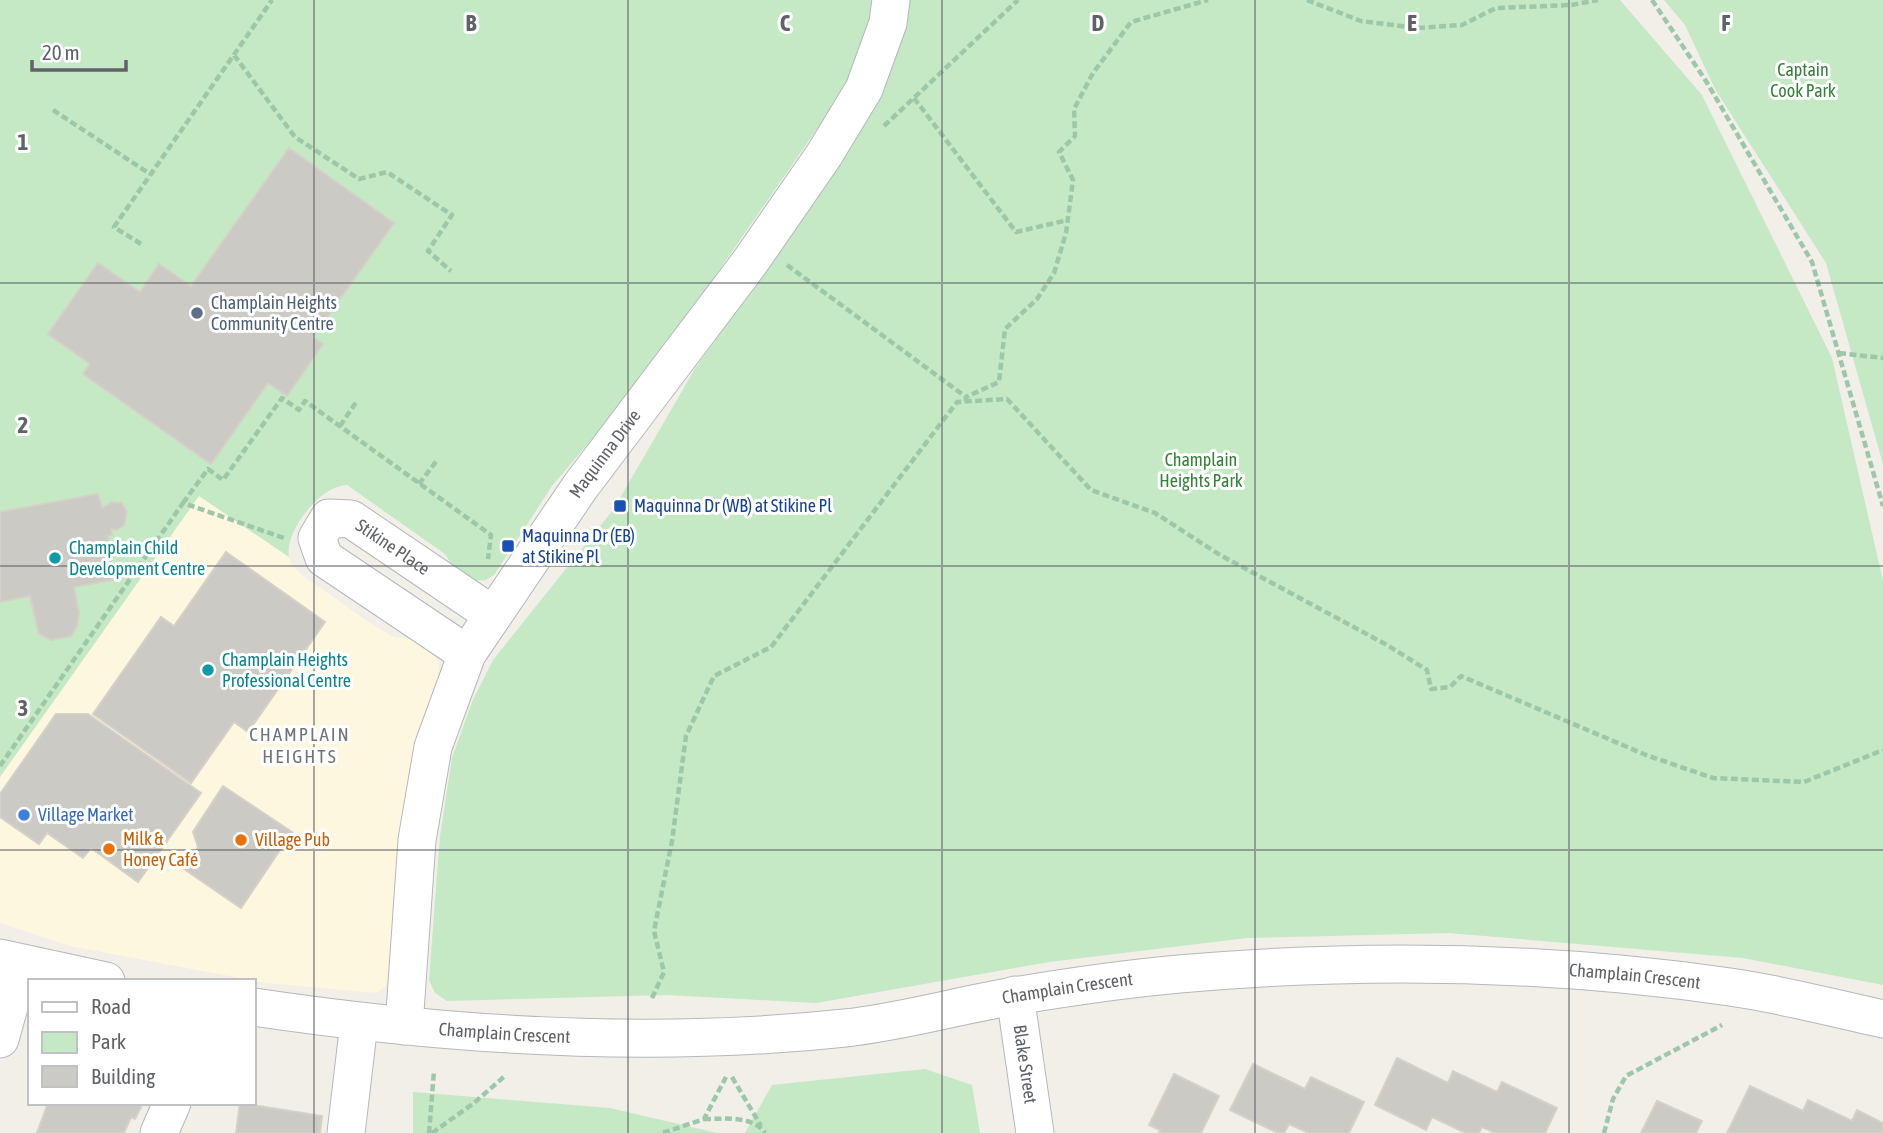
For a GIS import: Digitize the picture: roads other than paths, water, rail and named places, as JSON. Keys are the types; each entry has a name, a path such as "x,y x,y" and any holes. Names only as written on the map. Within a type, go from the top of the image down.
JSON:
{"street":[{"name":"Maquinna Drive","path":"404,1026 416,840 433,747 467,654 580,487 742,272 824,155 864,89 888,23 891,0"},
{"name":"Stikine Place","path":"467,654 324,558 317,538 329,518 351,519 493,615"},
{"path":"0,1039 11,961 96,979"},
{"name":"Champlain Crescent","path":"256,1007 359,1023 404,1026 584,1037 711,1036 848,1028 1015,996 1178,974 1423,965 1577,972 1731,987 1883,1019"},
{"name":"Blake Street","path":"1015,996 1035,1133"},
{"path":"346,1133 359,1023"},
{"path":"159,1133 171,1105"}],"place":[{"name":"Champlain Heights Community Centre","path":"197,313"},
{"name":"Maquinna Dr (WB) at Stikine Pl","path":"620,506"},
{"name":"Maquinna Dr (EB) at Stikine Pl","path":"508,546"},
{"name":"Champlain Child Development Centre","path":"55,558"},
{"name":"Champlain Heights Professional Centre","path":"208,670"},
{"name":"Village Market","path":"24,815"},
{"name":"Village Pub","path":"241,840"},
{"name":"Milk & Honey Café","path":"109,849"}],"district":[{"name":"CHAMPLAIN HEIGHTS","path":"300,745"}],"park label":[{"name":"Captain Cook Park","path":"1803,80"},
{"name":"Champlain Heights Park","path":"1201,470"}]}
